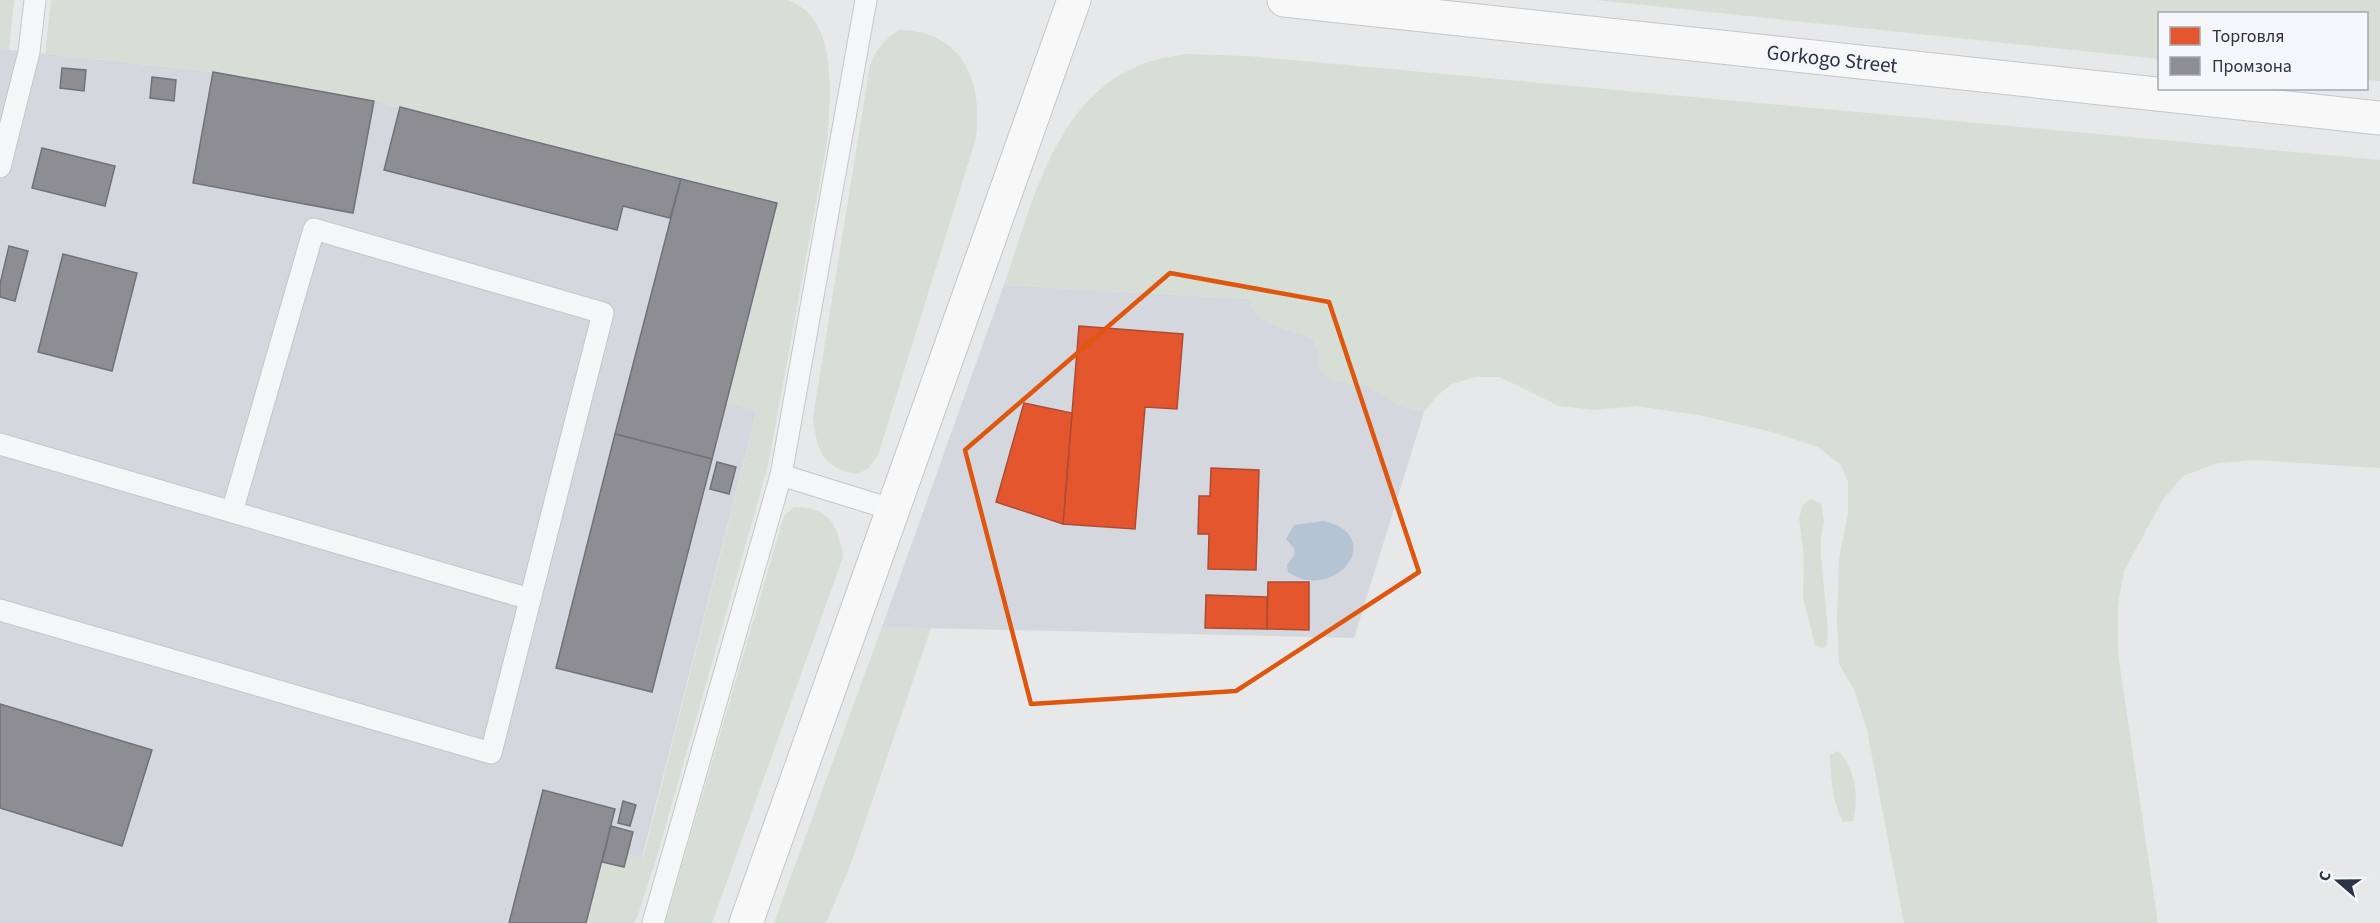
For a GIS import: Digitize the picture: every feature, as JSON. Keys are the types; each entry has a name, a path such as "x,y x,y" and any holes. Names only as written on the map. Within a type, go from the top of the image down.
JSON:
{"main road":[{"path":"746,923 1074,0"},
{"name":"Gorkogo Street","path":"1284,0 2380,118"}],"lane":[{"path":"0,167 29,52 35,0"},
{"path":"653,923 781,475 866,0"},
{"path":"0,610 491,753 603,314 314,229 232,512"},
{"path":"0,444 530,599"},
{"path":"781,475 894,510"}],"highlighted area":[{"path":"1170,273 1329,302 1419,572 1236,691 1031,704 965,450"}],"shaded area":[{"path":"0,0 14,0 9,50 0,49"},
{"path":"51,0 788,0 805,10 816,24 824,42 830,83 827,142 768,466 656,860 637,918 633,923 586,923 602,862 624,867 627,855 643,858 757,411 726,403 777,203 374,101 213,72 45,54"},
{"path":"1595,0 2380,0 2380,81 2368,80 2368,12 2158,12 2158,59"},
{"path":"899,30 921,33 939,39 964,63 972,79 976,98 976,138 878,455 869,468 857,474 836,467 823,456 816,439 813,417 870,65 882,45"},
{"path":"0,49 213,72 374,101 777,203 726,402 757,410 642,858 627,855 602,862 586,923 0,923"},
{"path":"1186,54 1247,56 2380,160 2380,468 2256,460 2218,463 2183,476 2162,501 2124,571 2118,604 2118,654 2158,923 1904,923 1867,730 1855,691 1839,664 1837,620 1839,559 1848,513 1848,482 1841,465 1818,447 1772,432 1698,415 1636,406 1594,410 1559,406 1500,377 1476,377 1452,384 1438,395 1424,412 1398,405 1366,385 1351,385 1330,380 1319,368 1318,351 1312,338 1272,325 1257,317 1248,299 1004,285 1039,184 1072,121 1094,95 1121,74 1155,60"},
{"path":"1004,285 1248,299 1272,325 1312,338 1318,351 1319,368 1351,385 1366,385 1398,405 1424,412 1354,638 882,627"},
{"path":"1811,499 1821,503 1824,522 1821,556 1828,631 1827,645 1822,648 1815,645 1803,597 1804,557 1799,518 1803,505"},
{"path":"794,507 816,510 830,520 835,527 843,557 712,923 665,923 784,516"},
{"path":"882,627 931,628 850,866 826,923 774,923"},
{"path":"1838,751 1849,766 1856,793 1853,821 1843,822 1834,798 1830,755"}],"water":[{"path":"1323,521 1342,529 1352,539 1353,552 1348,564 1337,574 1323,580 1306,580 1288,572 1287,565 1295,554 1294,548 1286,539 1294,525"}],"building: Торговля":[{"path":"1079,326 1183,334 1177,409 1145,407 1135,529 1063,524"},
{"path":"1024,403 1072,413 1063,524 996,502"},
{"path":"1211,468 1259,470 1256,570 1208,569 1209,534 1198,534 1199,496 1210,496"},
{"path":"1268,582 1309,582 1309,630 1267,629"},
{"path":"1206,595 1267,597 1267,629 1205,628"}],"building: Промзона":[{"path":"62,68 86,70 84,91 60,88"},
{"path":"213,72 374,101 353,213 193,183"},
{"path":"152,77 176,80 174,101 150,98"},
{"path":"400,107 681,179 670,218 623,206 617,230 384,170"},
{"path":"42,148 115,166 105,206 32,188"},
{"path":"681,179 777,203 712,459 615,434"},
{"path":"9,246 28,251 15,301 0,297 0,284"},
{"path":"63,254 137,273 112,371 38,352"},
{"path":"615,434 712,459 652,692 556,668"},
{"path":"717,462 736,467 729,494 710,489"},
{"path":"0,704 152,750 122,846 0,808"},
{"path":"543,790 615,809 586,923 509,923"},
{"path":"623,801 636,805 630,826 618,823"},
{"path":"611,826 633,832 624,867 602,862"}]}
